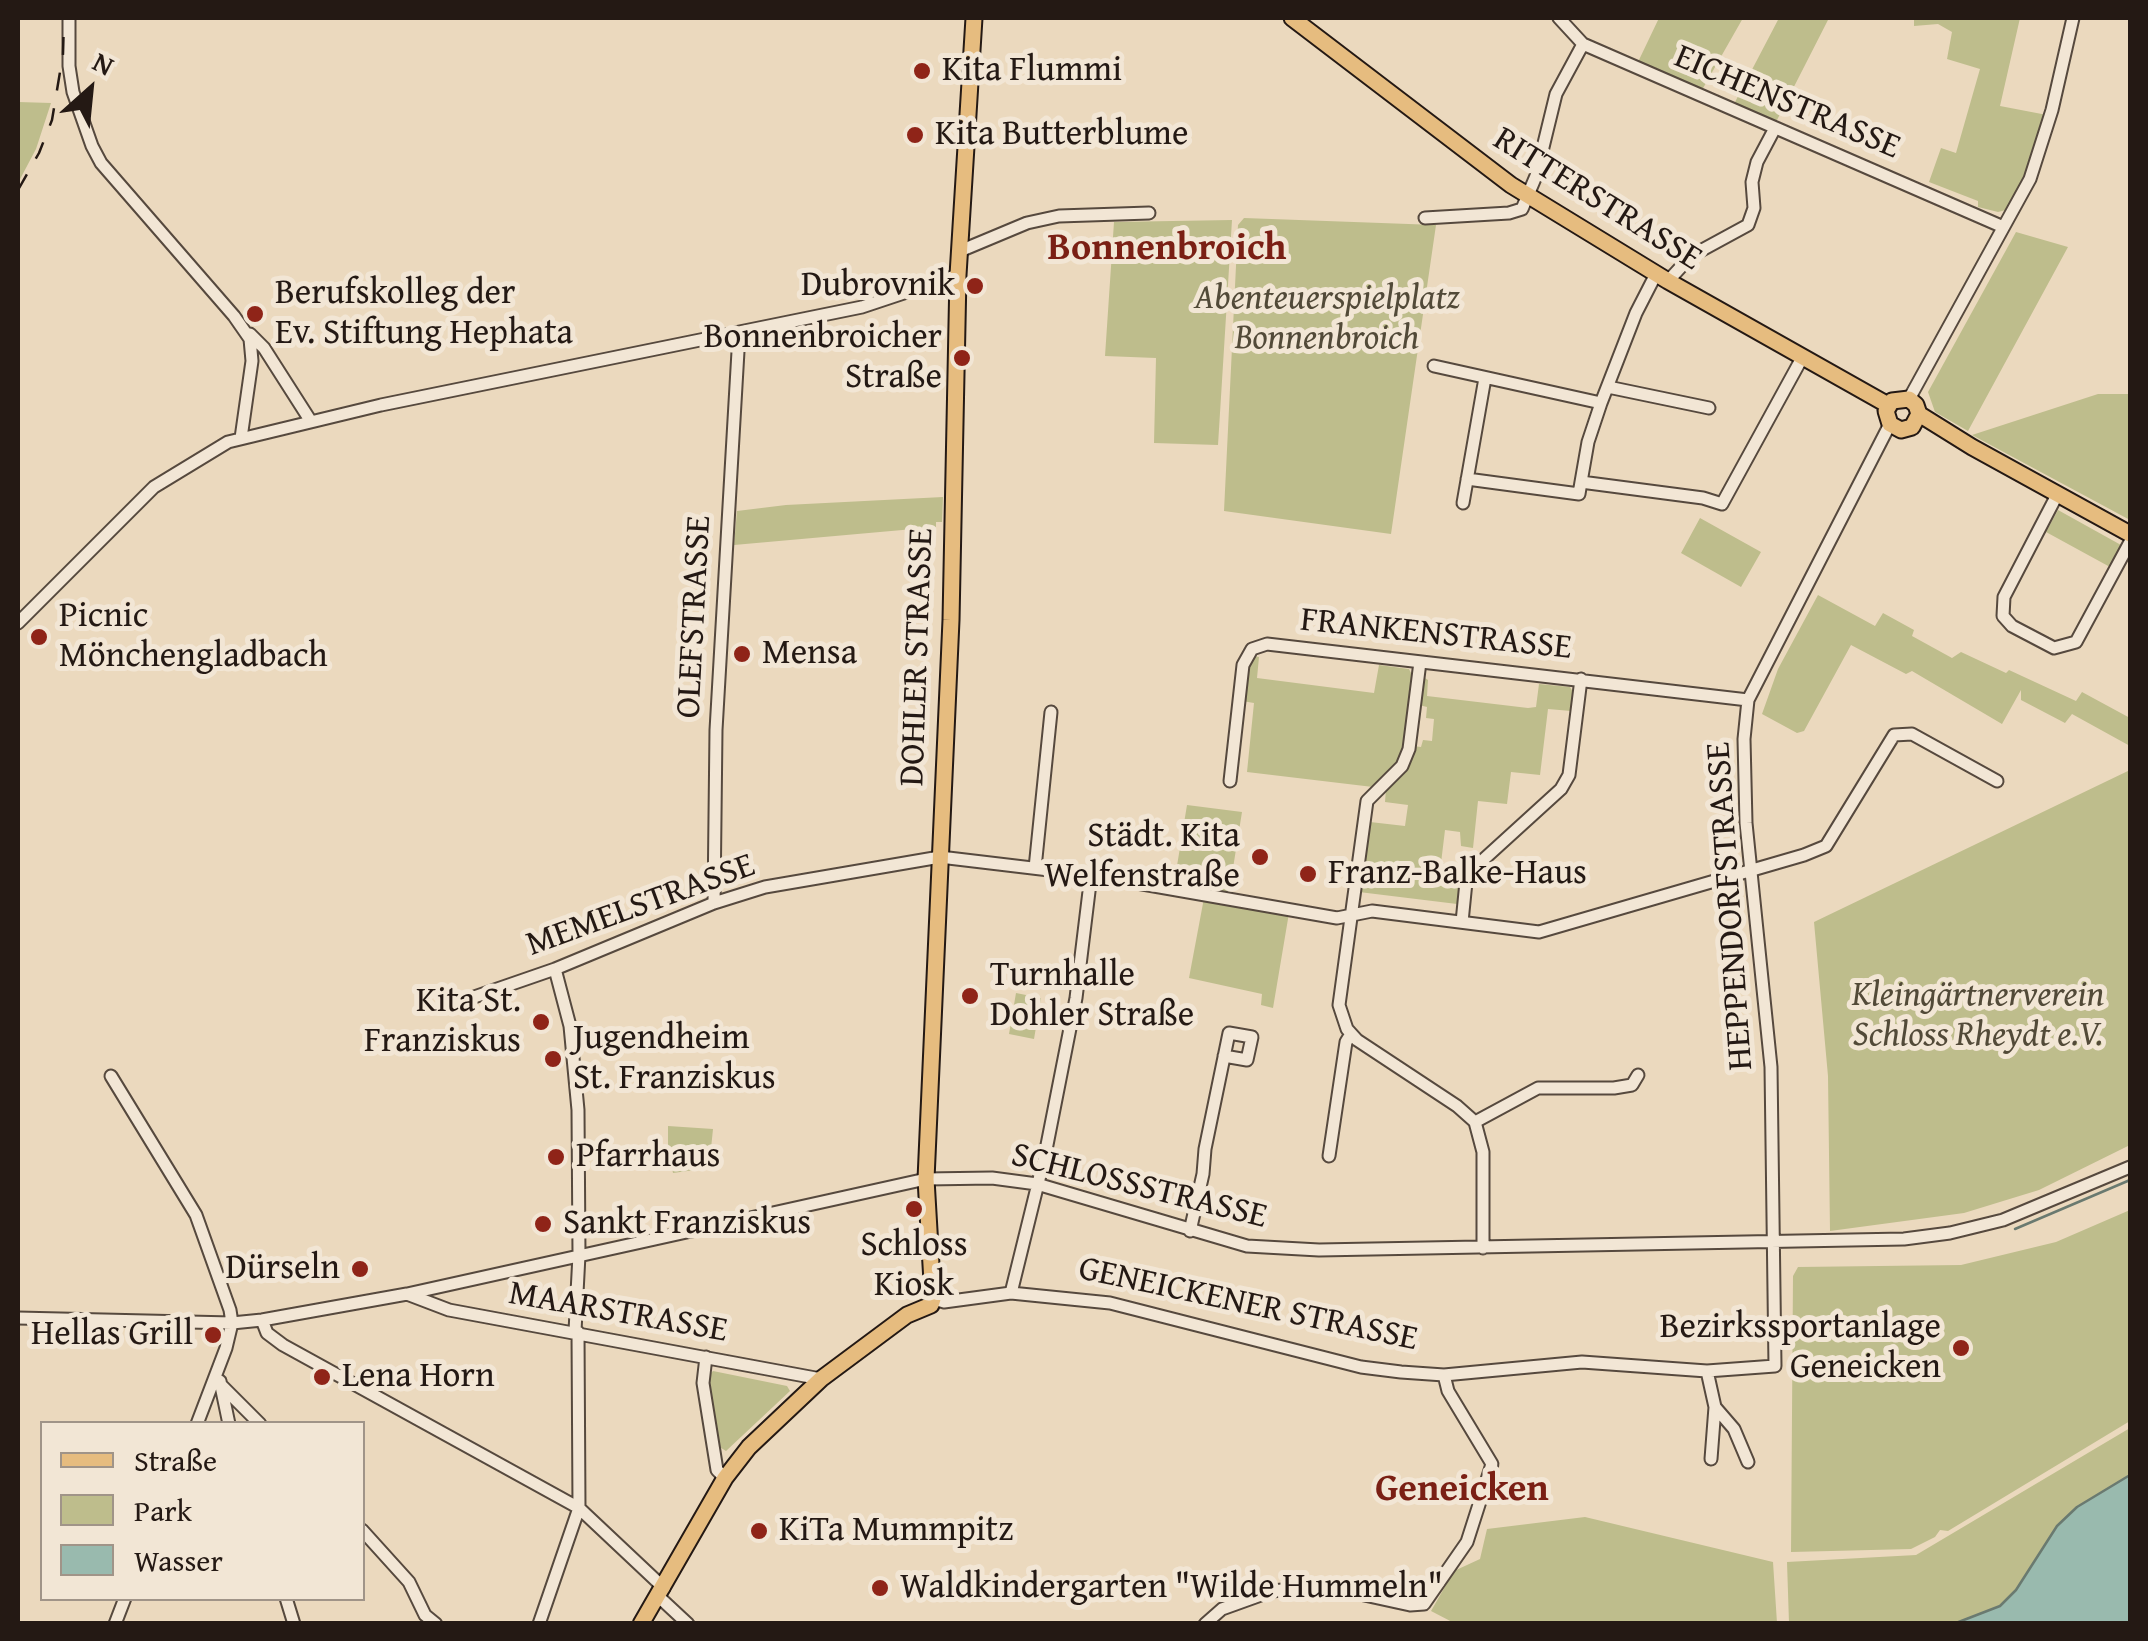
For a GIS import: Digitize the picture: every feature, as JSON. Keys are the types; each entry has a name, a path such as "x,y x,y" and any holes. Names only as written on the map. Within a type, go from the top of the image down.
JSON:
{"main road":[{"name":"DOHLER STRASSE","path":"933,1299 926,1179 951,620 958,275 974,18"},
{"name":"RITTERSTRASSE","path":"1292,18 1483,166 1662,278 1888,405"},
{"path":"1905,424 1916,405 1909,399 1898,398 1888,405 1886,412 1905,424 1972,448 2130,534"},
{"path":"641,1624 725,1478 749,1447 821,1379 907,1315 927,1307 933,1299"}],"street":[{"path":"69,18 69,66 74,92 101,163 264,348 310,420"},
{"name":"EICHENSTRASSE","path":"1559,18 1583,44 2001,226"},
{"path":"1909,399 2030,179 2042,146 2073,18"},
{"path":"1424,218 1522,209 1530,196 1556,94 1583,44"},
{"path":"1467,478 1579,494 1588,442 1636,314 1662,278 1691,256 1748,225 1754,208 1752,182 1757,162 1774,128"},
{"path":"960,251 1027,223 1059,216 1149,213"},
{"path":"18,623 154,487 190,463 241,438 310,420 862,307 958,275"},
{"path":"241,438 252,362 250,339 244,328"},
{"name":"OLEFSTRASSE","path":"714,903 716,730 739,334"},
{"path":"1581,482 1722,504 1802,358"},
{"path":"1434,366 1601,404"},
{"path":"1462,503 1485,378"},
{"path":"1608,387 1709,408"},
{"name":"HEPPENDORFSTRASSE","path":"1774,1243 1770,1063 1744,770 1748,700 1866,475 1905,424"},
{"path":"2057,495 2004,597 2003,616 2012,626 2054,648 2076,642 2130,542"},
{"name":"FRANKENSTRASSE","path":"1230,781 1243,664 1252,650 1267,644 1748,700"},
{"path":"1420,662 1409,749 1402,766 1367,801 1338,996 1340,1013 1351,1034 1475,1122 1483,1152 1483,1248"},
{"path":"1462,922 1466,882 1472,870 1561,790 1569,775 1581,679"},
{"path":"1035,868 1051,712"},
{"name":"MEMELSTRASSE","path":"450,1005 555,969 714,903 765,887 940,857 1092,876 1337,918 1372,911 1540,932 1826,846 1894,735 1912,734 1997,780"},
{"path":"1011,1292 1038,1184 1076,998 1092,876"},
{"path":"539,1624 579,1508 576,1332 580,1255 575,1058 555,969"},
{"path":"1329,1156 1346,1042 1351,1034"},
{"path":"1190,1231 1224,1056"},
{"path":"1475,1122 1538,1088 1614,1088 1632,1085 1638,1075"},
{"path":"111,1076 196,1215 232,1323 220,1378 198,1421"},
{"name":"SCHLOSSSTRASSE","path":"18,1318 232,1323 262,1320 407,1294 926,1179 992,1178 1038,1184 1247,1246 1483,1248 1774,1243 1934,1235 2012,1217 2130,1167"},
{"name":"GENEICKENER STRASSE","path":"933,1299 944,1302 1011,1292 1110,1303 1362,1367 1444,1375 1582,1362 1708,1371 1775,1366 1774,1243"},
{"name":"MAARSTRASSE","path":"407,1294 449,1310 821,1379"},
{"path":"262,1320 267,1333 282,1345 579,1508 688,1624"},
{"path":"706,1357 703,1383 716,1470 725,1478"},
{"path":"1708,1371 1715,1408 1711,1459"},
{"path":"1205,1624 1222,1609 1272,1592 1323,1586 1410,1605 1424,1604 1466,1542 1492,1464 1448,1391 1444,1375"},
{"path":"220,1378 228,1421"},
{"path":"220,1378 257,1421"},
{"path":"1715,1408 1734,1430 1748,1462"},
{"path":"365,1533 409,1582 425,1615 436,1624"}],"green space":[{"path":"1659,18 1743,18 1702,90 1638,62"},
{"path":"1779,18 1829,18 1776,122 1734,104"},
{"path":"2020,18 2000,106 2047,115 2031,165 2013,202 1998,212 1978,207 1978,201 1929,182 1941,148 1956,153 1980,69 1947,59 1952,32 1938,24 1914,26 1914,20 1904,19"},
{"path":"18,102 51,103 36,149 18,183"},
{"name":"Abenteuerspielplatz Bonnenbroich","path":"1244,218 1436,225 1391,534 1224,511 1238,225"},
{"path":"1232,220 1218,445 1154,443 1156,358 1105,356 1114,222"},
{"path":"2016,232 2068,247 1968,431 1935,412 1928,392"},
{"path":"2098,394 2130,394 2130,520 1972,435"},
{"path":"943,497 942,522 936,522 936,527 734,545 737,511"},
{"path":"2058,510 2121,545 2110,567 2046,532"},
{"path":"1700,518 1761,552 1741,587 1681,553"},
{"path":"1818,595 1875,626 1883,613 1914,630 1912,636 1952,658 1961,652 2076,701 2082,692 2130,718 2130,746 2072,714 2065,723 2021,700 2021,690 2002,724 1912,671 1906,674 1851,645 1804,731 1797,733 1762,714 1778,669"},
{"path":"1252,656 1259,657 1257,678 1374,693 1379,665 1409,669 1412,675 1404,745 1395,766 1373,787 1247,772 1254,703 1242,701 1246,668"},
{"path":"1422,676 1428,680 1427,696 1528,708 1536,707 1539,684 1570,687 1573,692 1571,711 1548,709 1540,775 1511,772 1507,804 1478,801 1473,848 1461,846 1460,832 1445,830 1441,863 1468,866 1460,880 1457,904 1359,892 1370,822 1405,826 1408,805 1385,802 1386,789 1409,765 1413,746 1421,747 1423,740 1432,741 1434,719 1426,718 1427,707 1419,705"},
{"name":"Kleingärtnerverein Schloss Rheydt e.V.","path":"2130,770 2130,1145 2039,1190 1964,1213 1830,1231 1828,1076 1814,922"},
{"path":"1187,805 1242,812 1229,893 1174,884"},
{"path":"1204,898 1289,913 1273,1008 1261,1005 1262,994 1189,978"},
{"path":"1016,993 1041,998 1034,1039 1009,1034"},
{"path":"668,1126 713,1129 709,1168 673,1173"},
{"name":"Bezirkssportanlage Geneicken","path":"2130,1210 2130,1421 1948,1531 1940,1530 1935,1537 1911,1549 1791,1552 1793,1276 1798,1267 1961,1265 2056,1242"},
{"path":"713,1371 787,1386 790,1391 726,1451 718,1446 709,1375"},
{"path":"2130,1428 2130,1475 2077,1507 2000,1606 1956,1623 1789,1623 1787,1562 1916,1555"},
{"path":"1585,1517 1773,1562 1777,1623 1456,1624 1431,1611 1454,1571 1480,1559 1487,1529"}],"water":[{"path":"2130,1475 2130,1623 1956,1623 2000,1606 2016,1590 2057,1526 2077,1507"}],"waterway":[{"path":"2015,1229 2130,1180"}],"railway":[{"path":"18,190 52,120 63,54 64,18"}],"place":[{"name":"Kita Flummi","path":"922,71"},
{"name":"Kita Butterblume","path":"915,135"},
{"name":"Dubrovnik","path":"975,286"},
{"name":"Berufskolleg der Ev. Stiftung Hephata","path":"255,314"},
{"name":"Bonnenbroicher Straße","path":"962,358"},
{"name":"Picnic Mönchengladbach","path":"39,637"},
{"name":"Mensa","path":"742,654"},
{"name":"Städt. Kita Welfenstraße","path":"1260,857"},
{"name":"Franz-Balke-Haus","path":"1308,874"},
{"name":"Turnhalle Dohler Straße","path":"970,996"},
{"name":"Kita St. Franziskus","path":"541,1022"},
{"name":"Jugendheim St. Franziskus","path":"553,1059"},
{"name":"Pfarrhaus","path":"556,1157"},
{"name":"Schloss Kiosk","path":"914,1209"},
{"name":"Sankt Franziskus","path":"543,1224"},
{"name":"Dürseln","path":"360,1269"},
{"name":"Hellas Grill","path":"213,1335"},
{"name":"Bezirkssportanlage Geneicken","path":"1961,1348"},
{"name":"Lena Horn","path":"322,1377"},
{"name":"KiTa Mummpitz","path":"759,1531"},
{"name":"Waldkindergarten \"Wilde Hummeln\"","path":"880,1588"}],"district":[{"name":"Bonnenbroich","path":"1167,249"},
{"name":"Geneicken","path":"1462,1490"}]}
